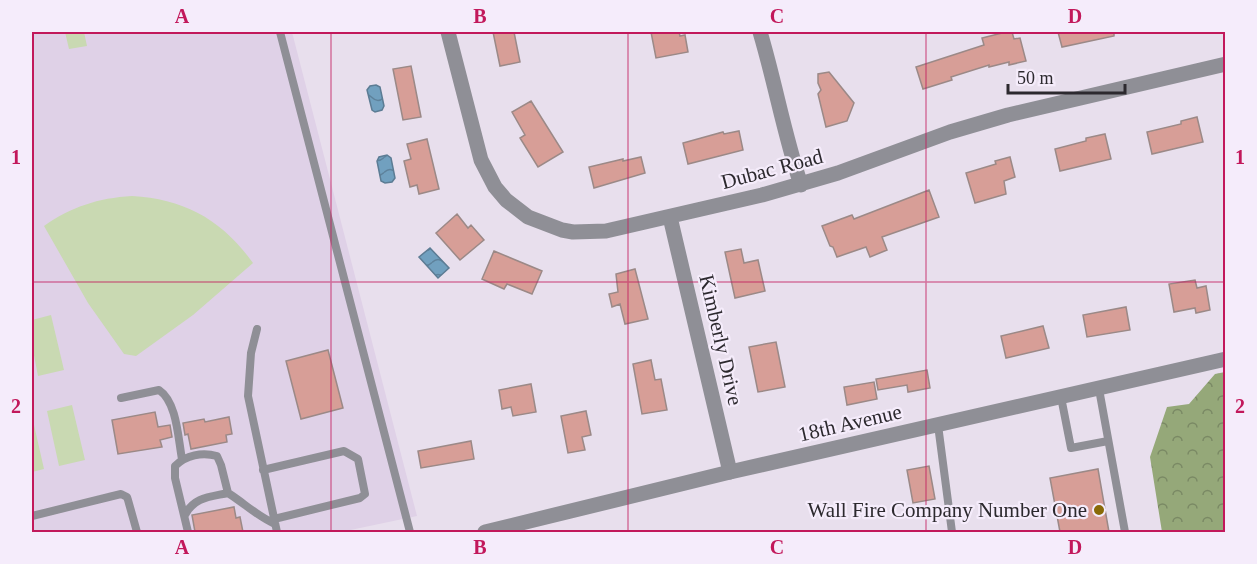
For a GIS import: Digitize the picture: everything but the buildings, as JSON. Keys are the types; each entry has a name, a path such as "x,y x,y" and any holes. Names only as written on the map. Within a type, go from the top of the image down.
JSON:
{"street":[{"name":"Dubac Road","path":"448,32 474,136 484,168 495,187 517,209 538,222 573,232 606,231 801,185 950,132 998,118 1226,64"},
{"path":"760,32 801,185"},
{"name":"Kimberly Drive","path":"670,217 730,472"},
{"name":"18th Avenue","path":"485,532 730,472 1226,359"}],"lane":[{"path":"280,32 410,532"},
{"path":"256,329 251,353 248,396 275,525"},
{"path":"1099,388 1125,532"},
{"path":"121,398 159,390 165,394 171,403 182,459"},
{"path":"1061,397 1071,448 1108,441"},
{"path":"938,425 952,532"},
{"path":"185,515 189,506 206,498 228,494 275,525 360,498 365,494 358,459 344,451 264,470"},
{"path":"188,532 175,478 175,466 182,459 206,453 217,456 228,494"},
{"path":"32,516 121,494 127,497 137,532"}],"shaded area":[{"path":"32,32 292,32 417,516 341,532 32,532"}],"green space":[{"path":"65,32 84,32 87,46 69,49"},
{"path":"132,196 169,202 201,214 228,235 253,263 193,315 136,356 124,354 88,303 44,226 85,205"},
{"path":"51,315 64,370 38,376 32,345 32,320"},
{"path":"1225,372 1225,532 1162,532 1150,457 1167,407 1189,404 1215,374"},
{"path":"72,405 85,460 59,466 47,411"},
{"path":"32,416 44,469 32,472"}],"water":[{"path":"370,86 380,87 384,106 382,110 375,112 372,110 367,90"},
{"path":"387,155 391,158 395,178 392,182 385,183 381,181 377,161 379,157"},
{"path":"430,248 449,268 438,278 419,257"}],"place":[{"name":"Wall Fire Company Number One","path":"1099,510"}]}
